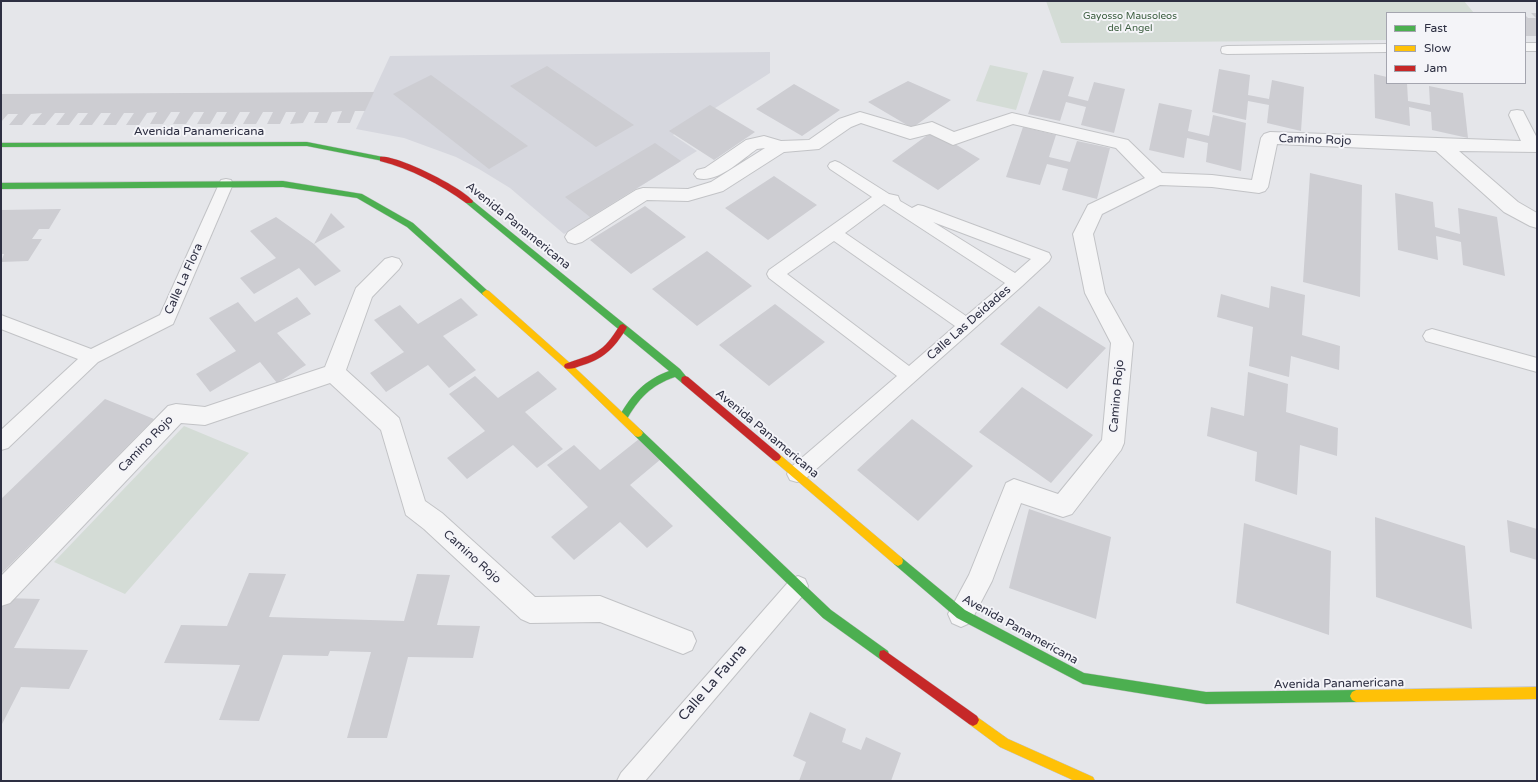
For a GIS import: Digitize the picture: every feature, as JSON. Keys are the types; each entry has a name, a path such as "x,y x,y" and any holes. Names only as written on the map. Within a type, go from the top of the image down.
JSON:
{"street":[{"name":"Camino Rojo","path":"961,614 979,581 1014,490 1064,506 1113,443 1122,343 1095,293 1083,234 1095,210 1157,179 1212,181 1259,187 1270,138 1441,145 1533,146 1517,115"},
{"path":"704,174 710,172 752,144 764,142 780,147 813,145 845,123 860,117 910,133 932,128 953,139 1012,118 1122,144 1157,179"},
{"name":"Avenida Panamericana","path":"1,145 306,144 396,162 458,192 677,372 961,614 1083,678 1206,698 1537,693"},
{"path":"1,152 15,145"},
{"path":"1441,145 1511,207 1537,221"},
{"path":"575,237 643,194 688,195 717,187 780,147"},
{"path":"1,186 283,184 359,196 410,225 568,366 827,614 1004,743 1089,781"},
{"path":"334,374 363,293 392,264"},
{"path":"568,366 589,362 603,354 615,342 623,327"},
{"path":"622,418 632,399 644,387 658,378 677,372"},
{"name":"Camino Rojo","path":"1,594 176,413 205,416 334,374 391,425 415,507 530,610 600,609 683,641"}],"lane":[{"path":"1526,47 1537,47"},
{"path":"1227,50 1386,48"},
{"name":"Calle Las Deidades","path":"797,474 908,375 1016,282 835,166"},
{"name":"Calle La Flora","path":"1,442 92,357 167,320 226,184"},
{"path":"908,375 776,274 883,197 1043,257 1016,282"},
{"path":"834,233 966,325"},
{"path":"1,322 92,357"},
{"path":"1432,336 1537,365"},
{"name":"Calle La Fauna","path":"629,781 798,586"}],"shaded area":[{"path":"770,52 770,73 673,135 697,151 564,234 510,188 456,157 404,138 356,129 390,56"}],"green space":[{"name":"Gayosso Mausoleos del Angel","path":"1046,1 1464,1 1473,12 1386,12 1386,40 1061,43"},
{"path":"990,65 1028,73 1016,110 976,101"},
{"path":"184,426 249,453 125,594 54,562"}],"building":[{"path":"1531,13 1537,13 1537,36 1526,36 1526,16 1528,18 1536,18"},
{"path":"547,66 634,125 596,147 510,86"},
{"path":"1219,69 1250,75 1248,95 1269,99 1272,80 1304,87 1301,131 1267,123 1269,105 1248,101 1246,120 1212,112"},
{"path":"1043,70 1074,77 1068,96 1088,101 1094,82 1125,89 1114,133 1081,125 1086,107 1066,102 1060,121 1028,114"},
{"path":"1374,74 1386,77 1386,84 1407,84 1408,101 1430,105 1429,86 1463,93 1468,138 1432,130 1431,112 1409,107 1410,126 1375,118"},
{"path":"431,75 528,146 489,169 393,94"},
{"path":"908,81 951,100 912,128 868,102"},
{"path":"794,84 840,110 802,136 756,109"},
{"path":"374,92 365,111 355,111 350,123 337,123 342,111 332,112 327,123 314,123 319,112 309,112 303,123 290,124 296,112 286,112 280,124 267,124 273,112 263,112 256,124 243,124 250,112 240,112 233,124 220,124 227,112 217,112 210,124 197,124 204,112 194,112 186,124 173,124 180,112 171,112 163,124 150,124 157,112 147,113 139,125 126,125 134,113 124,113 116,125 103,125 111,113 101,113 92,125 79,125 88,113 78,113 69,125 56,125 65,113 55,113 45,125 32,125 42,113 31,114 22,125 9,125 18,114 8,114 1,122 1,94"},
{"path":"1159,103 1192,110 1188,131 1209,136 1213,115 1246,123 1241,171 1206,162 1208,143 1187,138 1184,158 1149,150"},
{"path":"710,105 755,132 714,160 669,131"},
{"path":"1023,127 1056,135 1049,157 1070,162 1077,141 1110,148 1097,199 1062,190 1068,169 1047,164 1040,185 1006,177"},
{"path":"933,131 980,159 938,190 892,161"},
{"path":"655,143 681,161 590,217 565,197"},
{"path":"1310,173 1362,185 1360,297 1303,282"},
{"path":"774,176 817,205 768,240 725,208"},
{"path":"1395,193 1433,202 1435,227 1460,234 1458,208 1497,217 1505,276 1463,265 1461,242 1436,236 1438,260 1398,250"},
{"path":"645,206 686,237 631,274 590,240"},
{"path":"61,209 49,229 39,229 32,239 42,239 28,261 1,262 4,254 1,254 1,210"},
{"path":"331,213 345,227 314,244"},
{"path":"276,217 314,244 341,271 315,286 299,268 254,294 240,278 276,258 250,231"},
{"path":"707,251 752,286 697,326 652,289"},
{"path":"1271,286 1305,295 1302,335 1340,346 1339,370 1291,356 1289,377 1249,366 1253,327 1217,317 1221,294 1269,308"},
{"path":"297,297 311,314 277,333 306,365 277,383 260,362 210,392 196,374 236,351 209,318 238,302 255,322"},
{"path":"461,298 478,315 443,336 476,370 449,388 428,365 386,392 370,373 404,352 374,320 400,305 418,324"},
{"path":"775,304 825,342 769,386 719,345"},
{"path":"1039,306 1106,348 1067,389 1000,344"},
{"path":"538,371 557,389 525,412 563,449 537,468 513,445 467,479 447,458 485,431 449,394 475,376 498,398"},
{"path":"1248,372 1288,384 1286,412 1338,428 1337,456 1300,445 1297,495 1255,481 1257,452 1207,436 1211,407 1244,416"},
{"path":"1022,387 1093,435 1051,483 979,432"},
{"path":"105,399 154,419 1,574 1,499"},
{"path":"912,419 973,466 918,521 857,470"},
{"path":"639,439 661,459 630,485 673,526 647,548 620,522 574,560 551,537 588,507 547,465 574,445 600,470"},
{"path":"1029,509 1111,537 1096,619 1009,588"},
{"path":"1375,517 1465,546 1472,629 1376,597"},
{"path":"1507,520 1537,529 1537,560 1510,552"},
{"path":"1244,523 1331,551 1329,635 1236,603"},
{"path":"249,573 286,574 269,617 404,621 417,574 450,575 437,625 480,626 473,658 408,657 387,738 347,738 371,652 330,651 328,656 283,655 259,721 219,720 240,665 164,663 181,625 227,626"},
{"path":"3,598 40,599 14,648 88,650 69,689 21,687 1,726 1,600"},
{"path":"810,712 846,729 842,742 861,750 866,737 901,753 891,781 799,781 806,762 793,756"}],"traffic: fast":[{"path":"1,145 307,144 383,159"},
{"path":"1,186 283,184 359,196 410,225 486,293"},
{"path":"469,201 685,380"},
{"path":"623,418 633,401 644,389 658,380 677,372"},
{"path":"638,433 827,614 884,655"},
{"path":"898,561 961,614 1083,678 1206,698 1356,696"}],"traffic: slow":[{"path":"486,293 568,366 638,433"},
{"path":"776,457 898,561"},
{"path":"1356,696 1537,693"},
{"path":"973,720 1004,743 1089,781"}],"traffic: jam":[{"path":"383,159 428,176 469,201"},
{"path":"568,366 587,361 601,354 618,336 623,327"},
{"path":"685,380 776,457"},
{"path":"884,655 973,720"}]}
